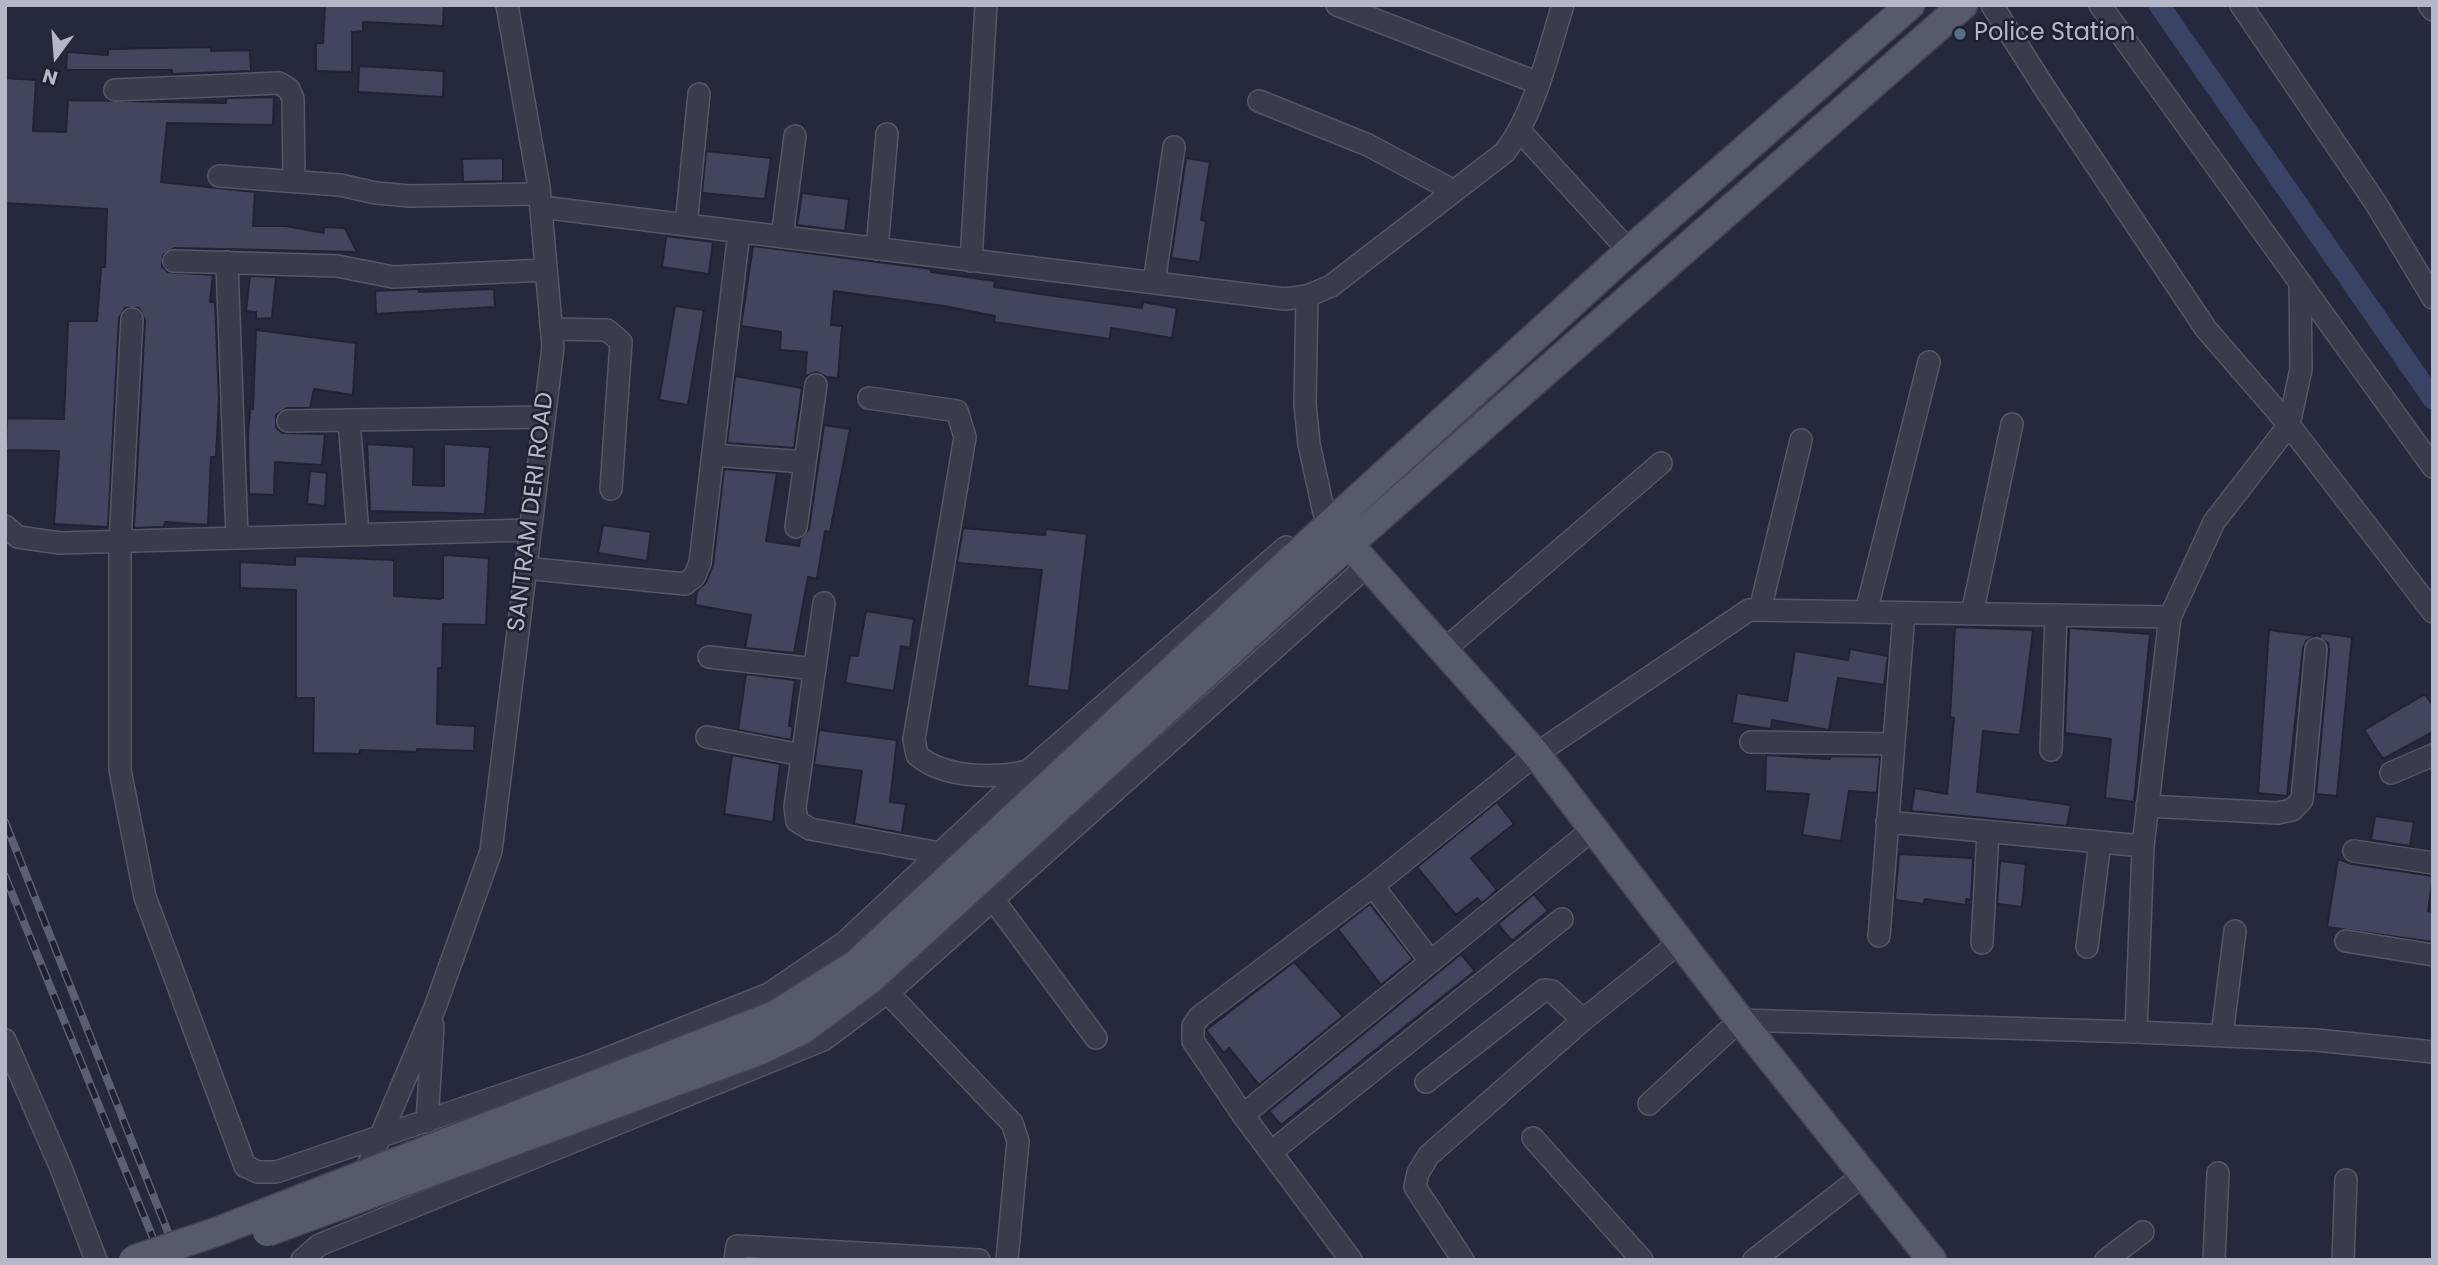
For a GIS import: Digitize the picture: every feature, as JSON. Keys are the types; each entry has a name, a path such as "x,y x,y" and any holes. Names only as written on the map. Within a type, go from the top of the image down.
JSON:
{"main road":[{"path":"192,1260 758,1051 802,1030 872,978 1306,565 1334,527 1629,251 1910,5"},
{"path":"1334,527 1963,5"},
{"path":"1334,527 1536,754 1740,1020 1932,1260"},
{"path":"133,1260 268,1212 775,1015 856,964 1306,565"}],"street":[{"name":"SANTRAM DERI ROAD","path":"336,1238 434,1010 491,851 553,348 540,201 507,5"},
{"path":"971,261 986,5"},
{"path":"1337,5 1538,83"},
{"path":"219,176 294,180 410,196 540,201 739,232 1284,299 1307,296 1331,286 1505,152 1520,131 1563,5"},
{"path":"1992,5 2206,328 2289,425 2433,612"},
{"path":"2100,5 2433,467"},
{"path":"2241,5 2375,202 2433,298"},
{"path":"2429,5 2433,10"},
{"path":"115,90 279,83 289,89 293,99 294,180"},
{"path":"686,225 699,94"},
{"path":"1259,101 1368,145 1454,191"},
{"path":"1520,131 1629,251"},
{"path":"877,249 887,134"},
{"path":"782,237 795,136"},
{"path":"1154,283 1174,147"},
{"path":"524,568 685,584 694,577 700,563 739,232"},
{"path":"174,261 337,266 393,277 546,270"},
{"path":"227,262 237,538"},
{"path":"2136,1032 2143,846 2170,617 2214,522 2289,425 2301,369 2300,282"},
{"path":"132,319 120,541 120,770 145,897 245,1166 258,1172 276,1172 593,1064 769,994 844,943 1028,771 1334,527 1309,444 1305,404 1307,296"},
{"path":"551,329 607,330 621,342 611,489"},
{"path":"1866,612 1929,362"},
{"path":"796,527 816,384"},
{"path":"869,398 957,411 965,437 914,739 917,755 928,765 975,775 1028,771"},
{"path":"288,421 544,417"},
{"path":"349,420 358,534"},
{"path":"1972,614 2012,424"},
{"path":"1760,610 1801,440"},
{"path":"713,454 805,462"},
{"path":"1444,650 1661,463"},
{"path":"5,526 18,537 60,543 529,530"},
{"path":"302,1260 319,1245 822,1040 887,992 1368,565"},
{"path":"824,603 795,807 797,821 810,829 939,853"},
{"path":"1351,1260 1243,1115 1193,1041 1193,1026 1199,1017 1373,886 1536,754 1749,610 2170,617"},
{"path":"1879,936 1904,613"},
{"path":"2051,750 2056,615"},
{"path":"2147,806 2278,813 2292,810 2302,800 2316,649"},
{"path":"709,657 815,669"},
{"path":"707,737 802,755"},
{"path":"1751,742 1894,744"},
{"path":"2391,773 2433,755"},
{"path":"1887,822 2143,846"},
{"path":"1243,1115 1593,829"},
{"path":"1982,943 1988,832"},
{"path":"2087,947 2100,842"},
{"path":"2354,851 2433,863"},
{"path":"1373,886 1431,961"},
{"path":"992,898 1096,1038"},
{"path":"1271,1152 1562,919"},
{"path":"2222,1035 2235,931"},
{"path":"2346,941 2433,954"},
{"path":"1463,1260 1415,1186 1418,1172 1429,1155 1583,1020 1679,942"},
{"path":"1426,1082 1544,989 1552,991 1583,1020"},
{"path":"887,992 1012,1123 1018,1141 1007,1260"},
{"name":"SANTRAM DERI ROAD","path":"427,1122 434,1010"},
{"path":"1649,1104 1740,1020 2222,1035 2316,1040 2433,1052"},
{"path":"5,1040 61,1168 91,1259"},
{"path":"1533,1138 1643,1260"},
{"path":"2214,1260 2218,1173"},
{"path":"1754,1260 1865,1174"},
{"path":"2343,1260 2346,1180"},
{"path":"2106,1260 2143,1232"},
{"path":"735,1260 737,1246 979,1260"}],"building":[{"path":"325,5 444,5 443,26 363,22 363,31 352,32 352,72 316,71 316,43 323,43"},
{"path":"211,47 211,51 250,50 251,71 172,74 172,70 66,70 67,52 108,55 108,49"},
{"path":"359,66 444,71 443,97 358,92"},
{"path":"5,78 36,80 33,131 66,132 68,100 226,103 226,98 274,97 273,125 167,123 161,182 255,192 253,226 286,226 324,233 324,227 345,228 357,252 174,248 163,255 162,267 168,272 213,275 210,302 215,302 219,399 216,457 211,457 208,525 165,522 164,527 134,528 145,320 139,308 125,308 119,318 108,527 54,524 59,451 6,450 7,418 64,419 68,321 97,321 101,267 105,267 107,209 5,203"},
{"path":"706,151 771,158 765,199 702,193"},
{"path":"503,158 503,181 463,182 462,159"},
{"path":"1186,158 1210,162 1201,220 1206,221 1200,262 1171,258"},
{"path":"802,193 849,199 845,231 797,225"},
{"path":"666,236 713,242 709,274 662,267"},
{"path":"753,246 932,269 931,272 995,281 994,287 1054,296 1142,308 1143,302 1177,308 1172,338 1111,328 1110,339 994,322 995,316 944,306 834,291 831,325 842,326 838,378 826,377 817,372 805,376 807,352 780,350 781,332 741,326"},
{"path":"250,276 276,277 272,318 256,319 256,312 246,311"},
{"path":"419,289 419,292 494,289 495,307 376,314 375,291"},
{"path":"675,306 704,310 688,405 659,400"},
{"path":"256,330 356,343 353,395 314,389 310,408 287,408 276,415 276,427 282,433 325,434 322,465 275,462 274,495 249,494 248,436 250,409 253,409"},
{"path":"735,376 802,388 794,448 727,443"},
{"path":"824,425 850,429 830,532 825,531 817,579 808,577 794,653 745,648 751,615 695,605 697,591 706,582 713,565 724,469 777,473 766,541 799,546 800,539 809,529"},
{"path":"367,444 414,447 413,485 444,486 444,444 490,447 485,514 370,511"},
{"path":"310,471 327,473 325,506 307,504"},
{"path":"603,525 651,532 647,561 598,553"},
{"path":"963,528 1045,535 1046,529 1087,534 1069,691 1027,686 1042,570 957,563"},
{"path":"443,555 489,558 486,625 443,624 442,668 438,668 437,724 475,726 474,751 417,749 417,752 360,750 360,754 313,753 314,698 296,698 296,590 240,588 240,562 295,565 295,556 394,560 394,596 440,599 443,598"},
{"path":"866,611 914,619 910,648 901,646 894,691 845,683 850,655 858,656"},
{"path":"1955,627 2033,630 2020,735 1983,731 1977,792 2071,805 2067,826 1911,811 1915,788 1947,794 1954,718 1950,717"},
{"path":"2069,628 2150,634 2134,802 2105,798 2111,739 2065,733"},
{"path":"2269,630 2316,636 2306,641 2303,648 2287,796 2258,793"},
{"path":"2322,633 2352,637 2337,796 2316,794 2329,650 2328,643 2319,637"},
{"path":"1850,649 1888,656 1884,685 1838,678 1829,730 1772,720 1771,729 1732,723 1737,693 1787,701 1795,651 1848,660"},
{"path":"746,674 795,680 789,726 793,727 791,740 738,730"},
{"path":"2425,694 2433,706 2433,732 2383,759 2364,730"},
{"path":"819,730 897,740 890,802 906,804 902,833 854,824 862,771 814,765"},
{"path":"732,755 780,764 773,822 724,814"},
{"path":"1766,755 1830,759 1831,756 1880,757 1877,793 1849,791 1841,841 1802,835 1809,794 1765,791"},
{"path":"1497,802 1514,824 1471,858 1497,890 1482,903 1477,898 1456,915 1417,867"},
{"path":"2375,816 2414,822 2410,846 2371,840"},
{"path":"1899,854 1973,858 1971,900 1966,899 1966,905 1925,899 1924,904 1895,900"},
{"path":"2338,859 2352,864 2433,876 2428,911 2433,912 2433,942 2327,927"},
{"path":"2000,861 2026,864 2022,907 1997,904"},
{"path":"1534,894 1548,911 1512,941 1498,924"},
{"path":"1370,904 1413,959 1381,985 1338,929"},
{"path":"1461,954 1475,971 1281,1125 1269,1111"},
{"path":"1294,962 1343,1016 1259,1085 1229,1048 1224,1053 1206,1030"}],"waterway":[{"path":"2159,5 2433,399"}],"railway":[{"path":"5,822 179,1260"},
{"path":"5,876 162,1260"}],"place":[{"name":"Police Station","path":"1960,34"}]}
